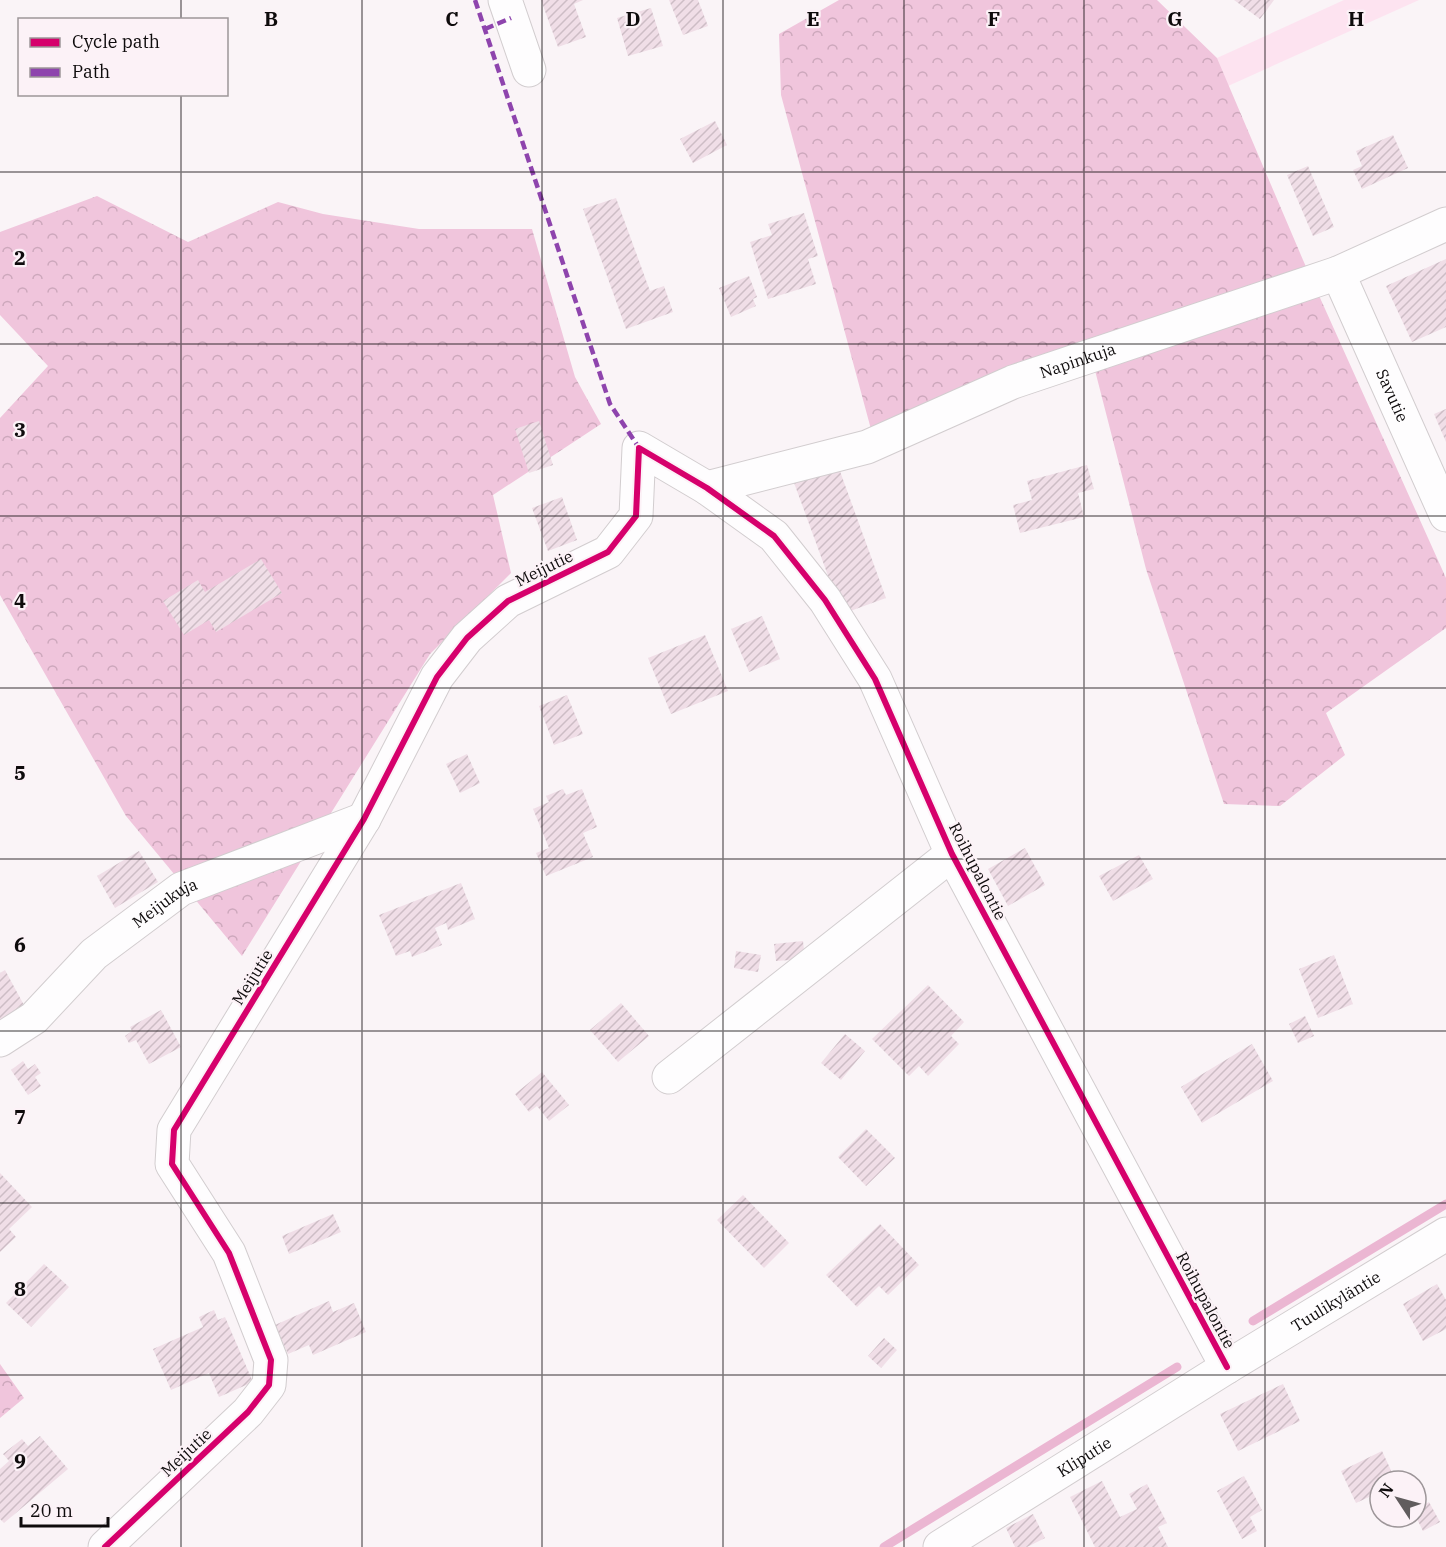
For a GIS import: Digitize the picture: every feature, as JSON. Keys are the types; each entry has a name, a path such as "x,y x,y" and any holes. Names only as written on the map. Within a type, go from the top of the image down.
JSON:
{"street":[{"path":"505,0 529,70"},
{"name":"Napinkuja","path":"707,488 867,447 1012,382 1338,273 1446,224"},
{"name":"Savutie","path":"1338,273 1446,515"},
{"name":"Roihupalontie","path":"639,448 707,488 774,536 825,600 875,679 952,854 1227,1367"},
{"name":"Meijutie","path":"105,1547 248,1412 268,1385 271,1360 229,1253 172,1164 174,1130 364,819 437,676 467,638 508,601 609,552 636,516 639,448"},
{"name":"Meijukuja","path":"0,1041 34,1018 94,954 181,889 364,819"},
{"path":"669,1077 952,854"},
{"name":"Tuulikyläntie","path":"1227,1367 1446,1234"},
{"name":"Kliputie","path":"940,1547 1227,1367"}],"shaded area":[{"path":"1344,0 1419,0 1228,86 1217,58"}],"green space":[{"path":"839,0 1157,0 1217,58 1303,260 1446,578 1446,628 1326,713 1345,755 1280,806 1224,804 1146,569 1089,347 872,433 781,95 779,34"},
{"path":"97,196 188,242 278,202 323,214 419,229 532,229 575,377 601,424 493,495 511,573 430,654 242,956 126,816 0,595 0,418 48,366 0,315 0,232"},
{"path":"0,1364 24,1398 0,1418"}],"building":[{"path":"541,0 583,0 574,4 586,37 558,47"},
{"path":"669,0 698,0 708,26 683,35"},
{"path":"1234,0 1274,0 1260,19"},
{"path":"651,8 663,46 628,56 617,18"},
{"path":"715,121 727,145 693,163 680,139"},
{"path":"1393,135 1408,168 1362,189 1353,170 1362,166 1356,151"},
{"path":"1308,166 1334,227 1313,236 1287,175"},
{"path":"616,198 650,291 664,286 673,312 626,329 583,209"},
{"path":"804,213 818,256 808,259 816,284 768,299 750,242 772,235 768,224"},
{"path":"1446,259 1446,327 1412,342 1386,286"},
{"path":"749,276 757,297 753,299 756,306 731,317 719,288"},
{"path":"1446,409 1446,442 1434,414"},
{"path":"539,421 553,465 529,473 515,429"},
{"path":"837,463 886,598 842,614 793,480"},
{"path":"1087,465 1094,489 1078,493 1084,517 1020,533 1013,505 1032,500 1027,481"},
{"path":"562,497 577,540 548,551 532,508"},
{"path":"261,559 282,593 216,632 209,620 184,635 163,601 198,580 205,592"},
{"path":"762,616 780,659 749,672 731,629"},
{"path":"705,635 728,691 671,714 648,658"},
{"path":"567,695 583,734 554,745 539,706"},
{"path":"467,754 480,783 460,793 446,764"},
{"path":"563,789 566,795 582,789 597,827 583,833 593,857 546,876 536,853 549,848 533,809 549,802 546,796"},
{"path":"1025,848 1045,885 1008,906 988,869"},
{"path":"139,851 158,882 115,908 97,876"},
{"path":"1139,855 1153,879 1113,901 1099,876"},
{"path":"461,883 475,919 448,930 446,923 435,928 442,945 412,957 410,951 396,956 379,915"},
{"path":"803,941 805,959 776,961 774,944"},
{"path":"736,951 761,955 758,972 734,968"},
{"path":"1334,955 1353,1004 1318,1018 1299,969"},
{"path":"5,970 25,1007 0,1022 0,973"},
{"path":"928,985 964,1022 951,1036 959,1044 928,1076 919,1066 909,1076 872,1039"},
{"path":"621,1003 649,1036 618,1062 590,1030"},
{"path":"161,1010 181,1047 149,1064 136,1040 129,1043 125,1036 132,1031 130,1027"},
{"path":"1305,1016 1314,1036 1298,1043 1289,1024"},
{"path":"845,1034 865,1051 841,1080 821,1063"},
{"path":"1252,1044 1273,1081 1202,1123 1181,1087"},
{"path":"23,1061 28,1069 35,1064 41,1073 35,1077 41,1086 28,1095 11,1070"},
{"path":"542,1072 569,1105 549,1121 537,1106 529,1112 515,1094"},
{"path":"866,1129 895,1158 866,1186 838,1157"},
{"path":"0,1173 32,1207 9,1229 16,1237 0,1252"},
{"path":"743,1195 789,1243 764,1268 717,1220"},
{"path":"333,1214 341,1232 289,1254 282,1236"},
{"path":"880,1224 919,1265 888,1295 879,1286 857,1307 826,1275"},
{"path":"44,1264 69,1287 31,1327 6,1303"},
{"path":"1437,1284 1446,1300 1446,1329 1423,1341 1403,1304"},
{"path":"329,1301 333,1312 354,1303 366,1332 313,1355 309,1345 288,1354 275,1325"},
{"path":"214,1310 218,1320 225,1317 253,1382 219,1397 209,1373 171,1390 153,1349 203,1327 199,1317"},
{"path":"884,1338 897,1350 881,1368 868,1356"},
{"path":"1283,1384 1300,1421 1238,1451 1220,1414"},
{"path":"40,1436 68,1469 4,1523 0,1519 0,1469 9,1461 3,1454 22,1439 28,1446"},
{"path":"1382,1451 1390,1469 1368,1469 1368,1498 1356,1503 1341,1471"},
{"path":"1244,1476 1262,1510 1250,1517 1257,1531 1242,1539 1217,1491"},
{"path":"1102,1481 1120,1517 1137,1509 1129,1494 1147,1484 1167,1523 1158,1527 1168,1547 1095,1547 1070,1497"},
{"path":"1428,1503 1440,1522 1428,1528"},
{"path":"1033,1514 1045,1538 1027,1547 1015,1547 1006,1528"}],"waterway":[{"path":"1253,1321 1446,1204"},
{"path":"884,1547 1177,1367"}],"marked path":[{"path":"475,0 610,404 639,448"},
{"path":"485,29 511,18"}],"cycle path":[{"path":"105,1547 248,1412 269,1385 271,1360 229,1253 172,1164 174,1130 364,819 437,677 467,638 508,601 608,552 636,516 639,448 707,488 774,536 825,600 875,679 952,854 1227,1367"}]}
